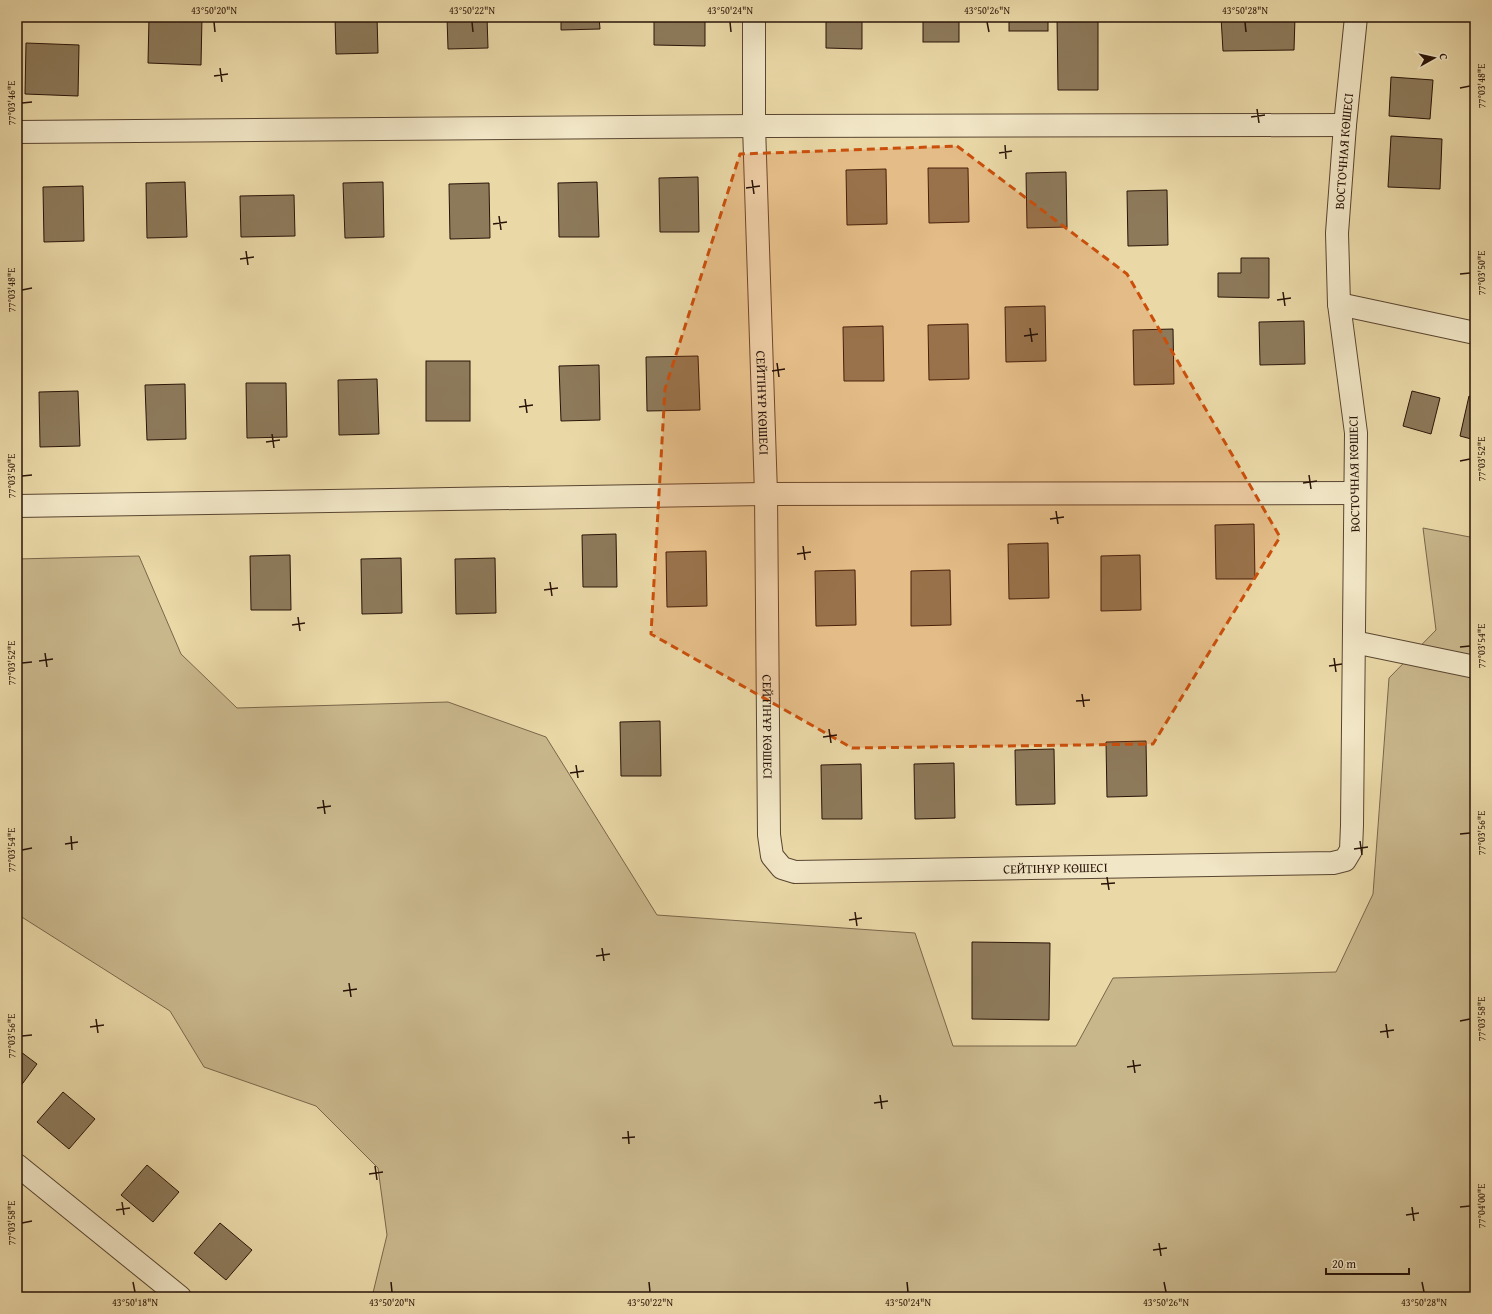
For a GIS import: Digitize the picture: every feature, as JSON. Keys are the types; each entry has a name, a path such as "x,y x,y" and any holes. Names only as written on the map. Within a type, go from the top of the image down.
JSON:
{"street":[{"name":"СЕЙТІНҰР КӨШЕСІ","path":"754,17 754,126 766,494 769,835 772,856 782,868 795,872 1333,864 1345,860"},
{"name":"ВОСТОЧНАЯ КӨШЕСІ","path":"1345,860 1351,850 1352,825 1356,433 1339,304 1337,233 1345,125 1356,17"},
{"path":"17,132 754,126 1345,125"},
{"path":"1339,304 1475,333"},
{"path":"17,506 766,494 1355,493"},
{"path":"1354,642 1475,667"},
{"path":"17,1165 180,1297"}],"highlighted area":[{"path":"957,146 1127,274 1280,537 1153,744 852,748 651,634 665,389 740,154"}],"shaded area":[{"path":"1423,528 1475,538 1475,1297 372,1297 387,1235 378,1168 316,1106 204,1067 170,1011 17,914 17,559 139,556 181,654 237,708 448,702 546,737 657,915 915,933 953,1046 1076,1046 1113,978 1336,972 1373,894 1389,678 1436,630"}],"building":[{"path":"149,17 202,17 201,65 148,63"},
{"path":"335,17 377,17 378,53 336,54"},
{"path":"447,17 487,17 488,48 448,49"},
{"path":"561,17 599,17 600,29 561,30"},
{"path":"654,17 705,17 705,46 654,45"},
{"path":"826,17 862,17 862,49 826,48"},
{"path":"923,17 959,17 959,42 923,42"},
{"path":"1009,17 1048,17 1048,31 1009,31"},
{"path":"1057,17 1098,17 1098,90 1058,90"},
{"path":"1221,17 1295,17 1294,50 1223,51"},
{"path":"26,43 79,45 78,96 25,94"},
{"path":"1391,77 1433,80 1430,119 1389,116"},
{"path":"1391,136 1442,139 1440,189 1388,187"},
{"path":"928,168 968,168 969,222 929,223"},
{"path":"886,169 887,224 847,225 846,170"},
{"path":"1066,172 1067,227 1027,228 1026,173"},
{"path":"698,177 699,232 660,232 659,178"},
{"path":"185,182 187,237 147,238 146,183"},
{"path":"383,182 384,237 345,238 343,183"},
{"path":"597,182 599,237 559,237 558,183"},
{"path":"489,183 490,238 450,239 449,184"},
{"path":"83,186 84,241 44,242 43,187"},
{"path":"1167,190 1168,245 1128,246 1127,191"},
{"path":"294,195 295,236 241,237 240,196"},
{"path":"1241,258 1269,258 1269,298 1218,297 1218,273 1241,273"},
{"path":"1045,306 1046,361 1006,362 1005,307"},
{"path":"1304,321 1305,364 1260,365 1259,322"},
{"path":"968,324 969,379 929,380 928,325"},
{"path":"883,326 884,381 844,381 843,327"},
{"path":"1173,329 1174,384 1134,385 1133,330"},
{"path":"698,356 700,410 647,411 646,357"},
{"path":"426,361 470,361 470,421 426,421"},
{"path":"599,365 600,420 561,421 559,366"},
{"path":"377,379 379,434 339,435 338,380"},
{"path":"246,383 286,383 287,437 247,438"},
{"path":"185,384 186,439 147,440 145,385"},
{"path":"78,391 80,446 40,447 39,392"},
{"path":"1412,391 1440,398 1431,434 1403,426"},
{"path":"1469,396 1475,398 1475,440 1460,436"},
{"path":"1254,524 1255,579 1216,579 1215,525"},
{"path":"616,534 617,587 583,587 582,535"},
{"path":"1048,543 1049,598 1009,599 1008,544"},
{"path":"706,551 707,606 667,607 666,552"},
{"path":"290,555 291,610 251,610 250,556"},
{"path":"1140,555 1141,610 1101,611 1101,556"},
{"path":"401,558 402,613 362,614 361,559"},
{"path":"495,558 496,613 456,614 455,559"},
{"path":"855,570 856,625 816,626 815,571"},
{"path":"950,570 951,625 911,626 911,571"},
{"path":"660,721 661,776 621,776 620,722"},
{"path":"1146,741 1147,796 1107,797 1106,742"},
{"path":"1054,749 1055,804 1016,805 1015,750"},
{"path":"954,763 955,818 915,819 914,764"},
{"path":"861,764 862,819 822,819 821,765"},
{"path":"972,942 1050,943 1049,1020 972,1019"},
{"path":"17,1049 37,1064 17,1091"},
{"path":"63,1092 95,1119 69,1149 37,1122"},
{"path":"147,1165 179,1192 153,1222 121,1195"},
{"path":"220,1223 252,1250 226,1280 194,1253"}]}
